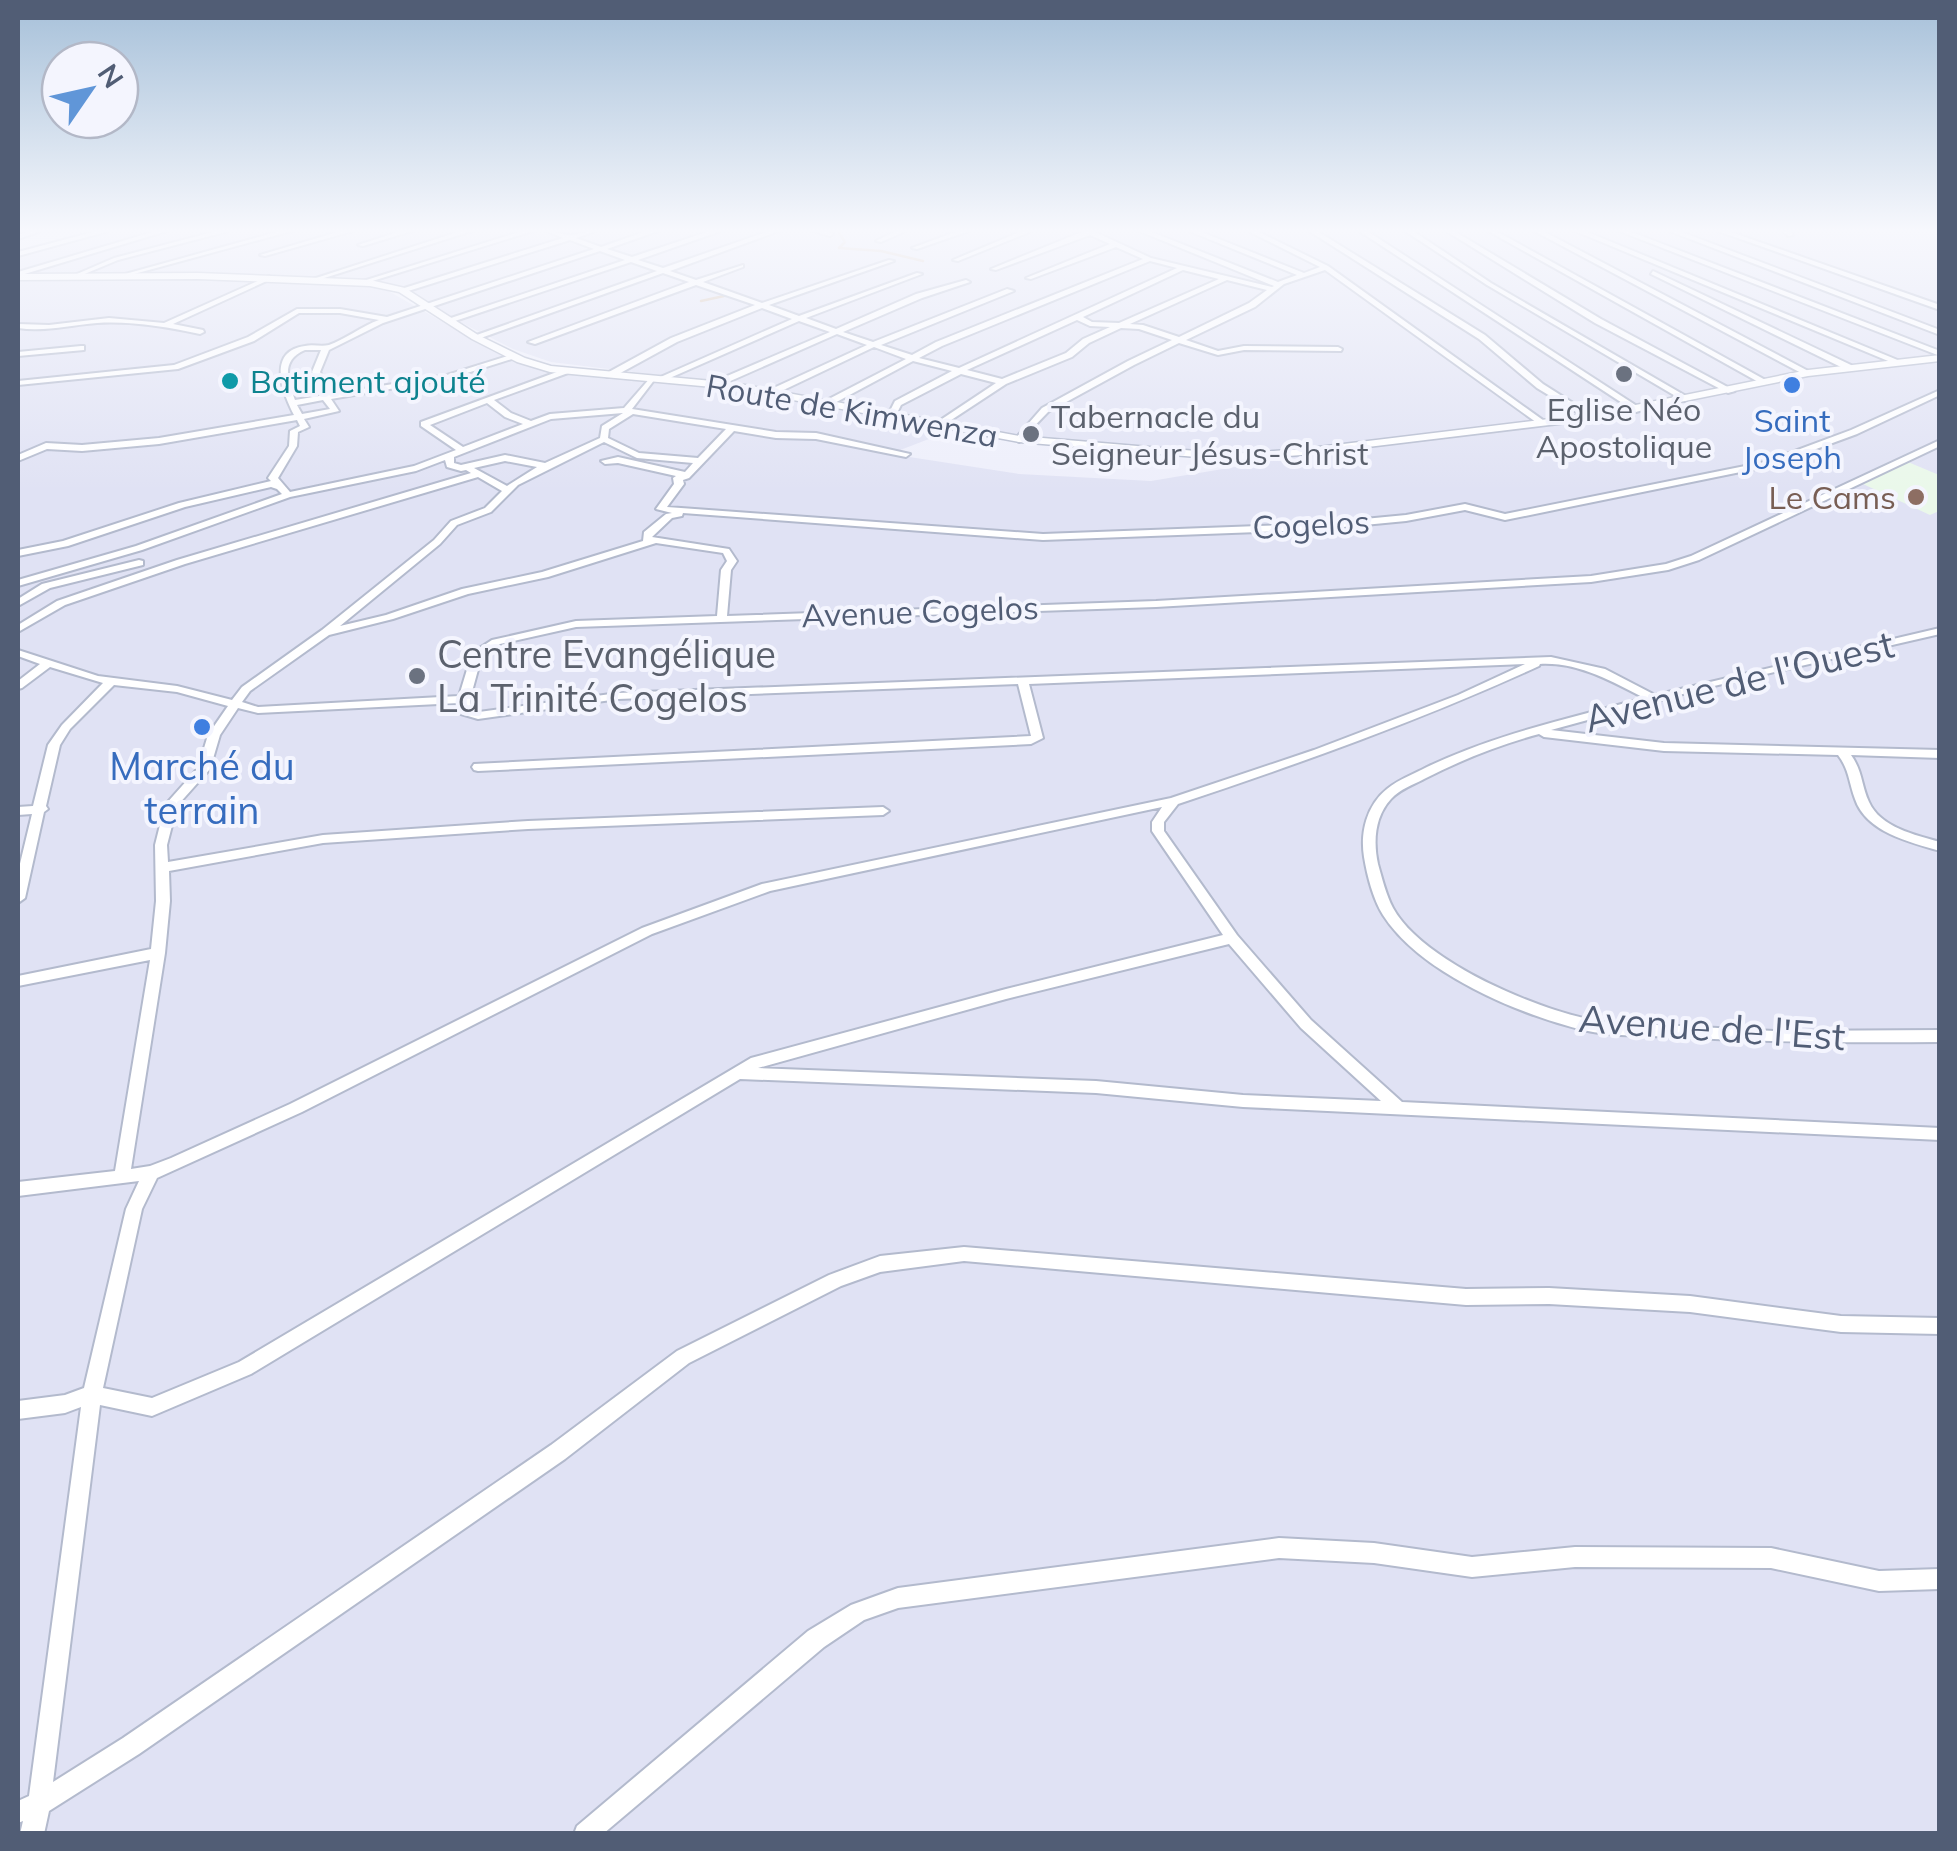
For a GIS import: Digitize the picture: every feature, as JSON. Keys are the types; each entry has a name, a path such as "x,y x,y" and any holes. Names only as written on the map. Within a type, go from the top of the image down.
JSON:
{"street":[{"path":"166,324 181,317"},
{"path":"18,383 174,367 252,338 286,317"},
{"path":"377,317 386,319"},
{"path":"277,486 273,478 292,446 294,431 304,427 283,377 285,362 293,351 325,348 370,322 391,317"},
{"name":"Route de Kimwenza","path":"445,317 514,357 565,372 716,384 936,427 1020,439 1177,454 1252,456 1591,417 1808,372 1940,356"},
{"path":"449,320 457,317"},
{"path":"475,336 530,317"},
{"path":"532,342 596,317"},
{"path":"610,375 665,345 736,317"},
{"path":"793,317 957,373 1002,382"},
{"path":"604,439 605,428 628,411 655,379 801,317"},
{"path":"716,384 872,317"},
{"path":"770,393 943,317"},
{"path":"826,404 912,357 1002,317"},
{"path":"891,417 898,403 1072,317"},
{"path":"1078,317 1090,324 1140,327 1218,353 1244,348 1338,348"},
{"path":"936,427 1002,382 1146,317"},
{"path":"1020,439 1045,410 1228,317"},
{"path":"1396,317 1543,422"},
{"path":"1450,317 1482,337 1540,386 1591,417"},
{"path":"1494,317 1638,410"},
{"path":"1545,317 1687,400"},
{"path":"1590,317 1730,391"},
{"path":"1647,317 1765,382"},
{"path":"1702,317 1808,372"},
{"path":"1745,317 1848,367"},
{"path":"1788,317 1896,361"},
{"path":"1841,317 1940,356"},
{"path":"1899,317 1940,333"},
{"path":"18,326 50,330 96,322 166,324 200,332"},
{"path":"18,354 81,348"},
{"path":"18,458 46,446 118,446 335,411 316,372 325,348"},
{"path":"292,403 448,377 514,357"},
{"path":"462,450 424,424 565,372"},
{"name":"Cogelos","path":"686,476 678,478 679,484 661,509 1043,537 1312,526 1406,518 1466,507 1505,516 1767,464 1854,432 1940,392"},
{"path":"490,400 508,415 530,424"},
{"path":"18,583 139,548 288,495 408,470 550,417 628,411 732,428 816,436 906,454"},
{"path":"626,447 605,461 618,460 686,476 732,428"},
{"path":"122,1176 158,953 164,867 161,845 171,805 204,768 214,735 246,689 326,632 437,542 454,522 488,510 508,490 546,466 604,439 637,455 700,461"},
{"name":"Avenue Cogelos","path":"1653,698 1602,671 1540,660 618,696 478,716 465,712 464,699 477,653 496,642 576,624 1174,603 1591,580 1668,567 1695,558 1940,442"},
{"path":"448,456 450,465 466,467 505,458 546,466"},
{"path":"649,470 669,460"},
{"path":"466,467 508,490"},
{"path":"18,629 61,603 149,572 478,474"},
{"path":"18,553 65,544 182,505 271,484 288,495"},
{"path":"684,511 669,516 647,534 647,539 726,551 732,561 726,570 722,616"},
{"path":"326,632 389,618 466,591 544,575 653,542"},
{"path":"139,548 139,563 149,572"},
{"path":"18,603 46,586 139,563"},
{"name":"Avenue de l'Ouest","path":"1538,732 1653,698 1940,631"},
{"path":"18,654 110,682 177,689 258,710 464,699"},
{"path":"18,1190 151,1173 296,1108 646,931 717,904 767,887 1174,801 1318,753 1462,698 1540,660"},
{"path":"18,686 46,664"},
{"path":"18,898 42,809 54,744 110,682"},
{"path":"478,766 1030,740 1036,738 1023,683"},
{"path":"1538,732 1664,747 1940,754"},
{"name":"Avenue de l'Est","path":"1538,732 1477,749 1394,789 1384,798 1368,828 1372,868 1387,911 1402,929 1438,957 1472,982 1586,1025 1777,1039 1940,1036"},
{"path":"1843,753 1860,776 1860,797 1875,818 1940,847"},
{"path":"1174,801 1158,822 1158,831 1232,938 1306,1024 1396,1106"},
{"path":"18,811 42,809"},
{"path":"164,867 323,839 528,825 883,811"},
{"path":"18,1410 65,1404 92,1394 152,1407 244,1368 756,1062 1232,938"},
{"path":"18,981 158,953"},
{"path":"732,1073 1096,1087 1243,1101 1940,1134"},
{"path":"32,1834 28,1808 92,1394 134,1210 151,1173"},
{"path":"28,1808 131,1746 558,1452 683,1357 785,1302 880,1264 964,1254 1466,1297 1637,1301 1842,1324 1940,1326"},
{"path":"585,1834 816,1639 858,1612 898,1598 1279,1548 1374,1552 1472,1567 1575,1558 1771,1558 1879,1581 1940,1579"}],"shaded area":[{"path":"18,317 435,317 499,354 551,372 744,391 947,432 890,454 1019,474 1151,481 1353,447 1637,413 1794,378 1939,361 1939,1129 1381,1100 1396,1115 1939,1139 1939,1833 18,1834"},
{"path":"451,317 1939,317 1939,356 1795,373 1635,409 1283,451 1209,453 1057,442 933,423 741,385 551,362 513,349"},
{"name":"Le Cams","path":"1908,462 1939,475 1939,511 1930,515 1863,484"}],"place":[{"name":"Eglise Néo Apostolique","path":"1624,374"},
{"name":"Batiment ajouté","path":"230,381"},
{"name":"Saint Joseph","path":"1792,385"},
{"name":"Tabernacle du Seigneur Jésus-Christ","path":"1031,434"},
{"name":"Le Cams","path":"1916,497"},
{"name":"Centre Evangélique La Trinité Cogelos","path":"417,676"},
{"name":"Marché du terrain","path":"202,727"}]}
